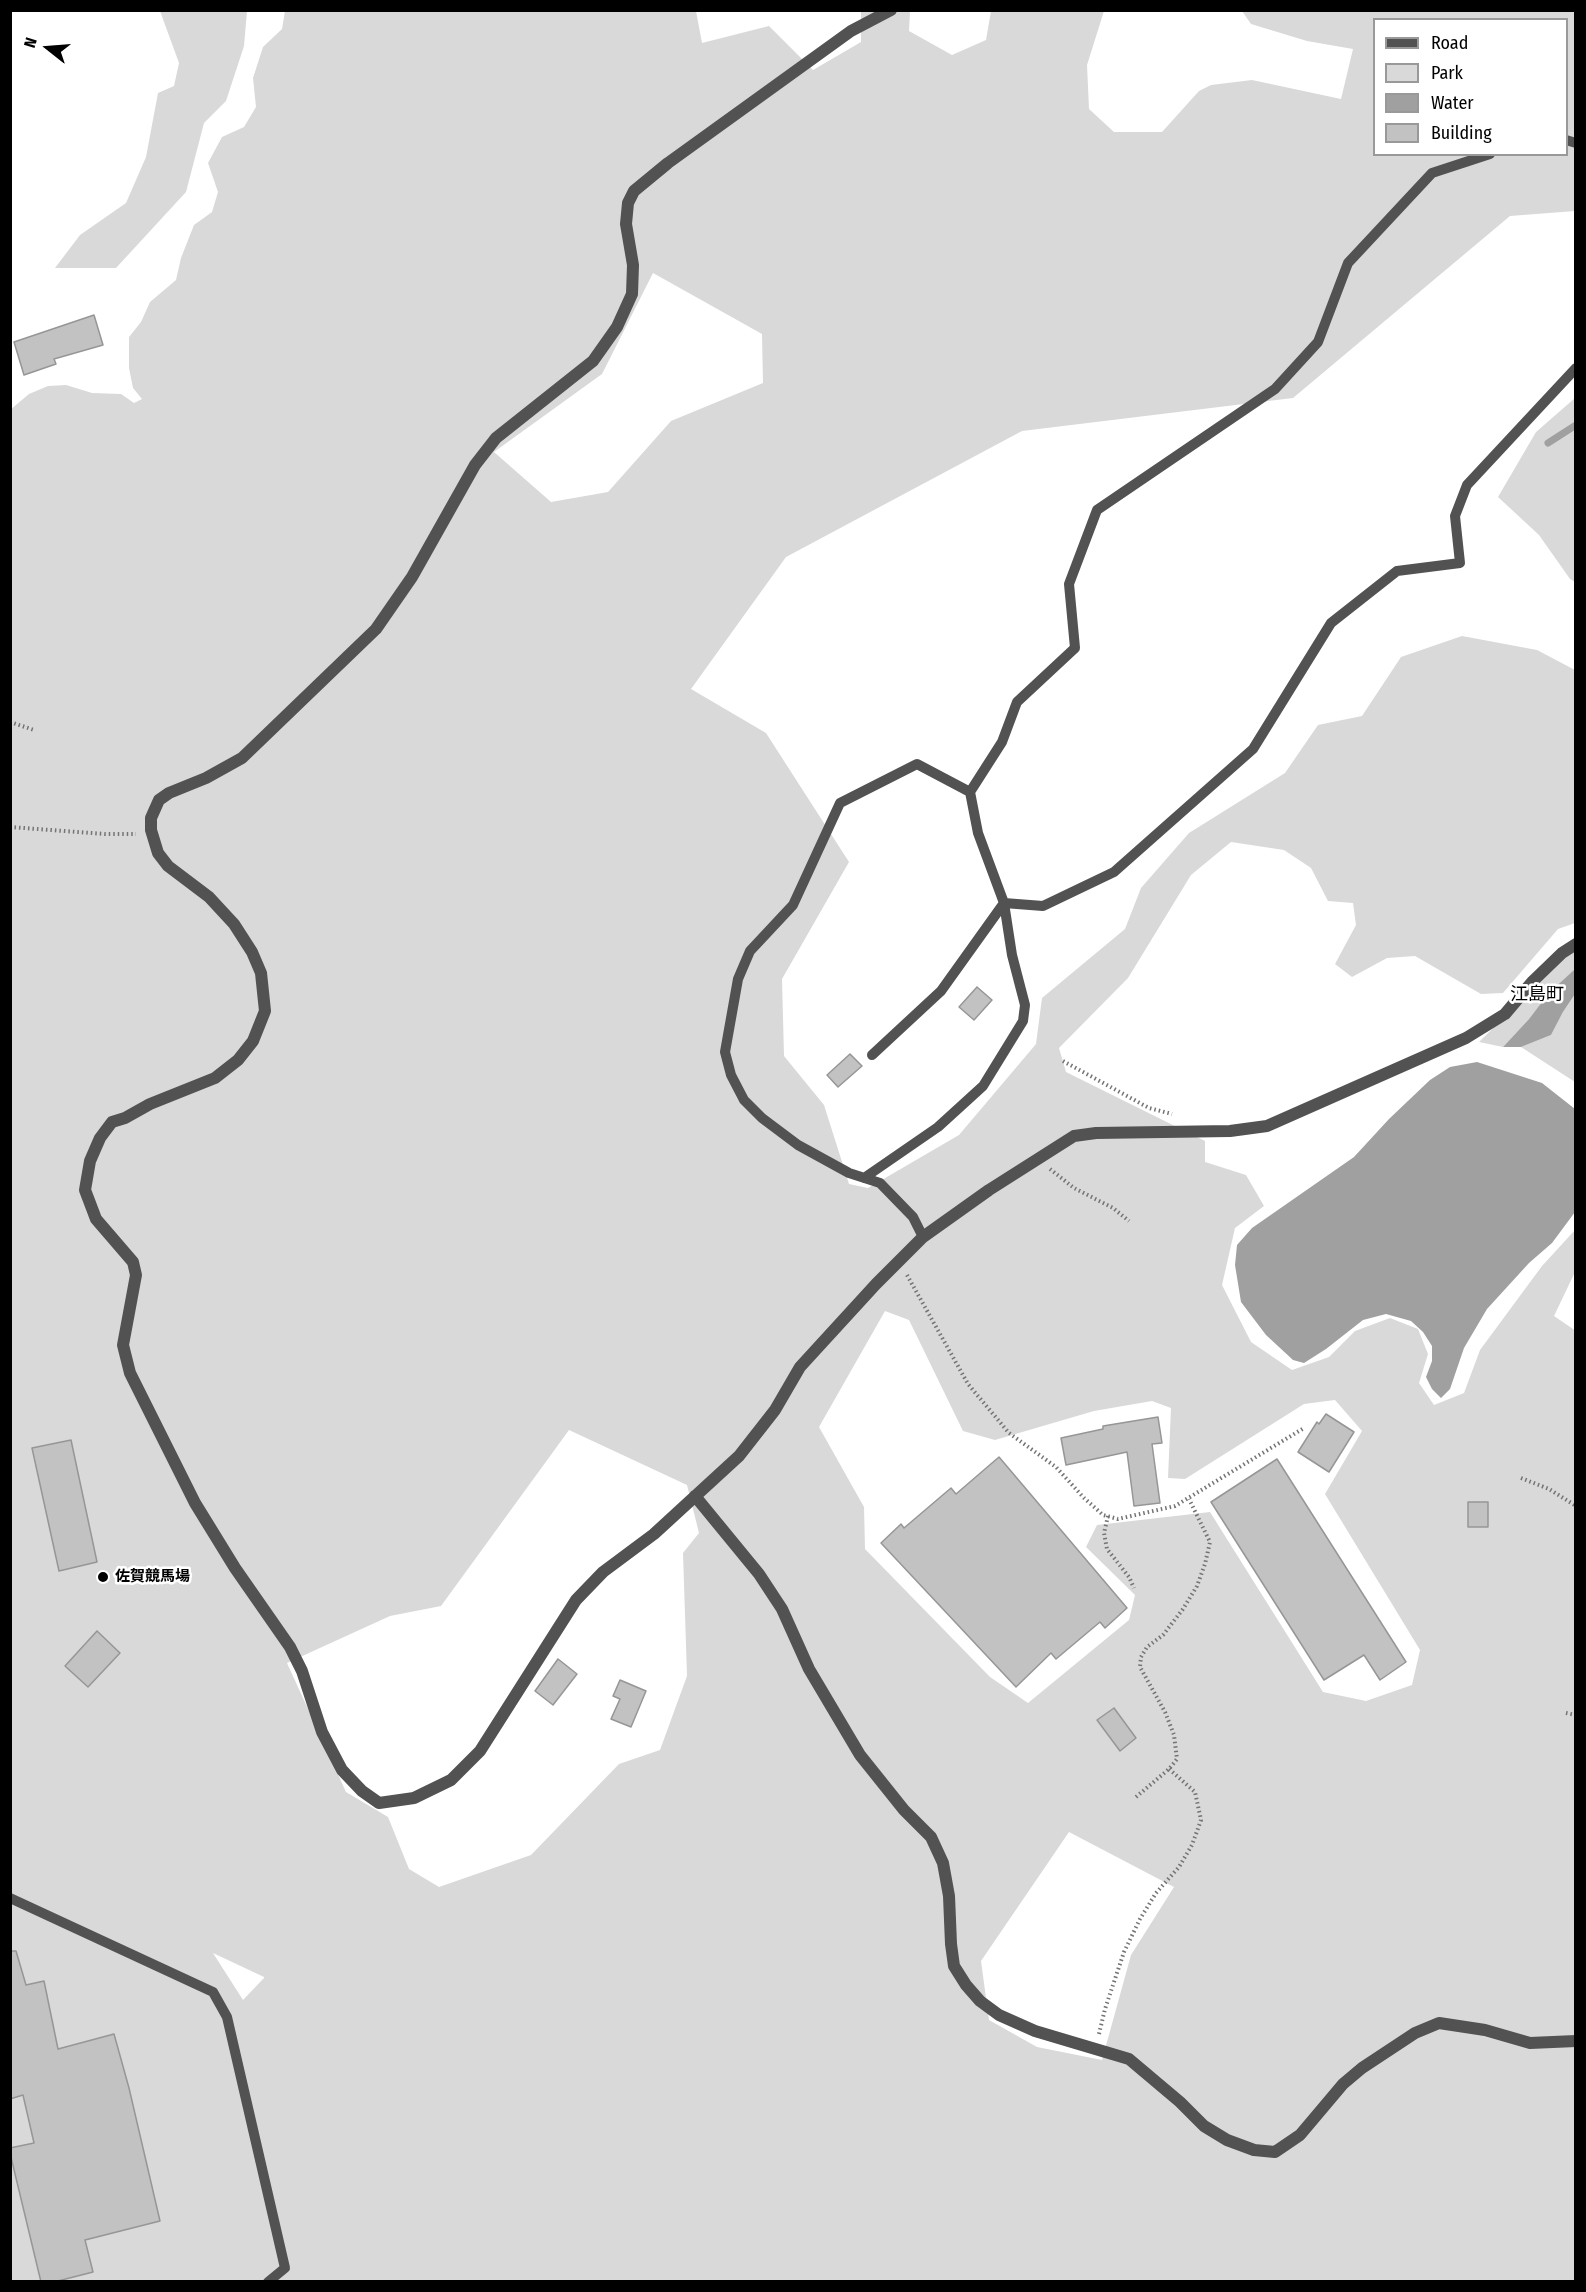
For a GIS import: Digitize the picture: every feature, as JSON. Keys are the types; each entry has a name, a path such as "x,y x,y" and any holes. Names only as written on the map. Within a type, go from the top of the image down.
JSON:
{"street":[{"path":"891,10 851,31 668,163 633,191 628,203 626,224 633,265 632,294 617,327 593,361 496,438 475,465 412,578 376,629 242,758 159,800 151,818 151,830 158,853 168,866 209,897 234,924 252,952 261,973 265,1011 253,1041 238,1060 215,1078 112,1122 100,1138 90,1161 85,1190 96,1219 133,1262 136,1275 123,1345 130,1373 195,1503 235,1568 290,1647 302,1671 322,1732 342,1770 362,1791 379,1803 414,1798 451,1780 480,1751 576,1600 603,1572 654,1534 739,1456 775,1410 800,1367 923,1237 989,1190 1074,1137 1096,1133 1230,1131 1267,1126 1466,1038 1505,1014 1533,981 1562,953 1575,944"},
{"path":"695,1496 759,1574 782,1609 809,1669 860,1755 904,1810 931,1837 943,1863 949,1896 954,1966 980,2001 999,2015 1035,2031 1129,2059 1180,2102 1204,2126 1227,2140 1254,2150 1275,2152 1300,2135 1343,2084 1362,2068 1415,2033 1439,2023 1485,2030 1530,2043 1575,2041"}],"lane":[{"path":"864,1178 938,1127 983,1086 1023,1021 1024,1005 1012,955 1004,903 978,833 970,792 1002,742 1017,702 1075,648 1069,584 1097,510 1275,389 1318,342 1348,263 1432,173 1484,156"},
{"path":"1004,903 1043,906 1114,872 1253,749 1331,622 1397,571 1460,563 1455,516 1467,484 1575,368"},
{"path":"923,1237 913,1216 880,1183 849,1173 798,1145 762,1118 744,1100 731,1074 725,1052 738,979 750,951 793,905 840,803 917,764 970,792"},
{"path":"872,1055 941,991 1004,903"},
{"path":"10,1898 213,1992 227,2017 285,2268 268,2282"}],"path":[{"path":"10,722 34,730"},
{"path":"10,827 131,835 151,830"},
{"path":"1063,1061 1149,1108 1180,1116"},
{"path":"1040,1158 1074,1188 1113,1208 1129,1221"},
{"path":"899,1261 968,1384 1009,1433 1056,1467 1103,1515 1118,1519 1175,1506 1304,1428"},
{"path":"1521,1478 1549,1489 1575,1506"},
{"path":"1137,1797 1169,1769 1176,1759 1174,1735 1165,1712 1140,1667 1141,1657 1148,1647 1163,1635 1183,1609 1197,1586 1205,1564 1210,1542 1189,1499"},
{"path":"1108,1516 1104,1533 1107,1549 1129,1577 1134,1588"},
{"path":"1566,1713 1575,1715"},
{"path":"1096,2049 1105,2008 1128,1944 1156,1893 1184,1860 1201,1820 1195,1792 1169,1769"}],"green space":[{"path":"160,11 247,11 244,46 226,101 204,123 186,192 116,268 55,268 80,235 126,203 146,157 158,93 174,86 179,63"},
{"path":"285,11 696,11 702,43 769,26 813,70 861,42 861,11 910,11 909,31 952,55 986,40 991,11 1104,11 1087,65 1089,109 1114,132 1162,132 1199,91 1211,85 1252,80 1341,99 1353,49 1307,41 1251,24 1242,11 1575,11 1575,211 1510,216 1293,398 1022,431 786,557 691,689 766,733 849,862 782,979 784,1056 824,1105 849,1184 868,1188 959,1135 1036,1044 1042,998 1125,929 1141,888 1189,833 1285,773 1318,725 1362,716 1401,657 1462,636 1537,650 1575,670 1575,923 1558,929 1503,993 1481,994 1415,956 1387,958 1352,977 1335,964 1356,925 1353,903 1328,901 1311,868 1284,850 1231,842 1191,875 1128,978 1059,1048 1066,1072 1205,1141 1205,1162 1246,1175 1264,1206 1235,1228 1222,1285 1251,1342 1292,1370 1329,1357 1355,1331 1390,1318 1418,1329 1428,1354 1419,1383 1434,1405 1464,1393 1480,1350 1542,1266 1575,1230 1575,1272 1554,1316 1576,1331 1575,2281 11,2281 10,410 29,394 48,386 66,385 92,393 121,394 134,403 142,399 133,388 129,368 129,337 141,322 150,302 176,280 181,258 194,225 212,212 218,192 208,163 222,137 244,127 256,107 253,78 263,47 282,29","holes":["653,273 762,334 763,383 671,421 608,492 551,502 494,452 602,374","885,1311 909,1320 963,1431 995,1440 1094,1411 1152,1401 1171,1408 1168,1478 1185,1479 1304,1404 1335,1400 1362,1431 1325,1494 1420,1650 1412,1685 1366,1701 1323,1692 1210,1512 1097,1525 1086,1547 1135,1595 1129,1620 1028,1703 990,1677 865,1549 864,1507 819,1427","569,1430 687,1485 699,1533 683,1553 687,1676 660,1750 619,1764 531,1855 439,1887 409,1869 388,1817 346,1792 287,1663 390,1616 441,1606","1069,1832 1174,1887 1131,1955 1102,2060 1037,2047 989,2020 981,1961","213,1953 264,1977 243,2000"]},
{"path":"1575,398 1575,582 1570,579 1539,535 1498,497 1536,432"},
{"path":"1575,950 1575,969 1550,993 1503,1047 1479,1042 1568,954"},
{"path":"1575,994 1575,1082 1521,1047 1551,1035"}],"water":[{"path":"1575,969 1575,994 1551,1035 1521,1047 1503,1047 1549,993"},
{"path":"1477,1062 1542,1083 1575,1109 1575,1212 1552,1243 1529,1263 1487,1309 1464,1348 1450,1389 1441,1398 1432,1389 1426,1377 1432,1361 1432,1346 1423,1332 1411,1321 1386,1314 1363,1320 1304,1363 1293,1360 1266,1335 1241,1302 1235,1265 1237,1245 1252,1228 1354,1157 1430,1080 1450,1067"}],"building":[{"path":"94,315 103,345 54,359 56,364 24,375 14,342"},
{"path":"977,987 992,1000 974,1020 959,1007"},
{"path":"850,1054 862,1066 838,1087 827,1075"},
{"path":"1326,1414 1354,1432 1329,1472 1298,1452 1317,1422 1319,1424"},
{"path":"1158,1417 1162,1443 1152,1444 1160,1503 1134,1506 1127,1452 1066,1465 1061,1438 1103,1429 1103,1426"},
{"path":"71,1440 97,1562 59,1571 32,1448"},
{"path":"999,1457 1127,1608 1105,1628 1100,1622 1056,1659 1051,1653 1016,1687 881,1543 901,1524 904,1528 951,1488 956,1494"},
{"path":"1277,1459 1406,1662 1380,1680 1364,1655 1324,1680 1211,1502"},
{"path":"1468,1502 1488,1502 1488,1527 1468,1527"},
{"path":"97,1631 120,1653 88,1687 65,1666"},
{"path":"558,1659 577,1674 553,1705 535,1691"},
{"path":"620,1680 646,1691 631,1727 611,1719 620,1699 613,1696"},
{"path":"1114,1708 1136,1738 1120,1751 1097,1720"},
{"path":"10,1951 16,1951 26,1985 44,1981 58,2049 114,2034 160,2221 85,2240 93,2272 54,2282 41,2282 10,2153 10,2148 34,2143 23,2095 10,2099"}],"waterway":[{"path":"1548,443 1576,425"}],"place":[{"name":"佐賀競馬場","path":"103,1577"}],"district":[{"name":"江島町","path":"1537,995"}]}
